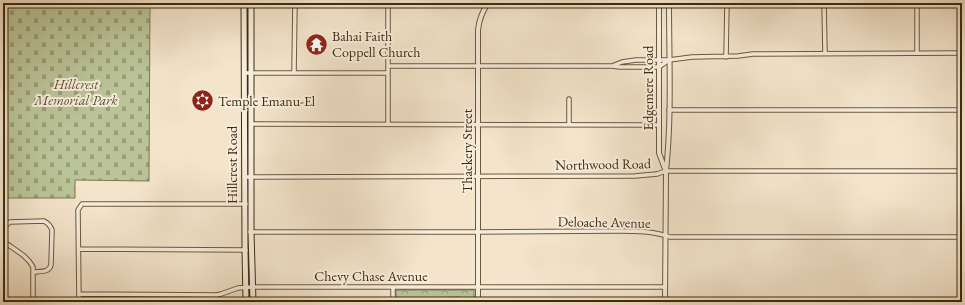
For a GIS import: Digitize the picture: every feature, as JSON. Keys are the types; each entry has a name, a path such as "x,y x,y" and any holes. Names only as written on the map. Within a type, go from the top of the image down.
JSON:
{"main road":[{"name":"Hillcrest Road","path":"244,3 244,204 246,302"},
{"name":"Hillcrest Road","path":"250,3 251,250 253,302"},
{"path":"244,38 251,38"},
{"path":"244,122 251,122"}],"street":[{"path":"294,72 295,3"},
{"path":"388,3 388,124"},
{"name":"Thackery Street","path":"478,302 478,24 480,17 488,3"},
{"name":"Edgemere Road","path":"659,3 659,153 666,171"},
{"name":"Edgemere Road","path":"665,302 666,171 669,110 669,3"},
{"path":"726,56 727,3"},
{"path":"824,3 825,53"},
{"path":"917,3 917,53"},
{"path":"612,66 622,62 636,60 669,60 692,57 738,56 753,54 962,53"},
{"path":"388,66 659,67 669,60"},
{"path":"244,73 388,73"},
{"path":"570,99 570,125"},
{"path":"669,110 962,110"},
{"path":"251,122 478,125 659,125"},
{"path":"659,153 668,153"},
{"name":"Northwood Road","path":"244,177 635,176 657,174 666,171 962,171"},
{"path":"79,302 78,210 82,204 251,204"},
{"path":"3,228 10,222 44,221 51,226 52,244 50,269 48,271 33,272"},
{"name":"Deloache Avenue","path":"245,232 641,231 670,237 962,237"},
{"path":"3,241 26,258 33,267 33,302"},
{"path":"79,249 251,250"},
{"name":"Chevy Chase Avenue","path":"79,294 216,295 238,288 252,287 665,287"},
{"path":"392,287 392,302"},
{"path":"3,296 11,302"}],"green space":[{"name":"Hillcrest Memorial Park","path":"3,3 150,3 149,181 75,180 75,198 3,198"},
{"path":"396,290 474,290 474,302 396,302"},
{"path":"459,297 464,302 426,302 426,298"}],"place":[{"name":"Bahai Faith Coppell Church","path":"317,44"},
{"name":"Temple Emanu-El","path":"202,101"}]}
